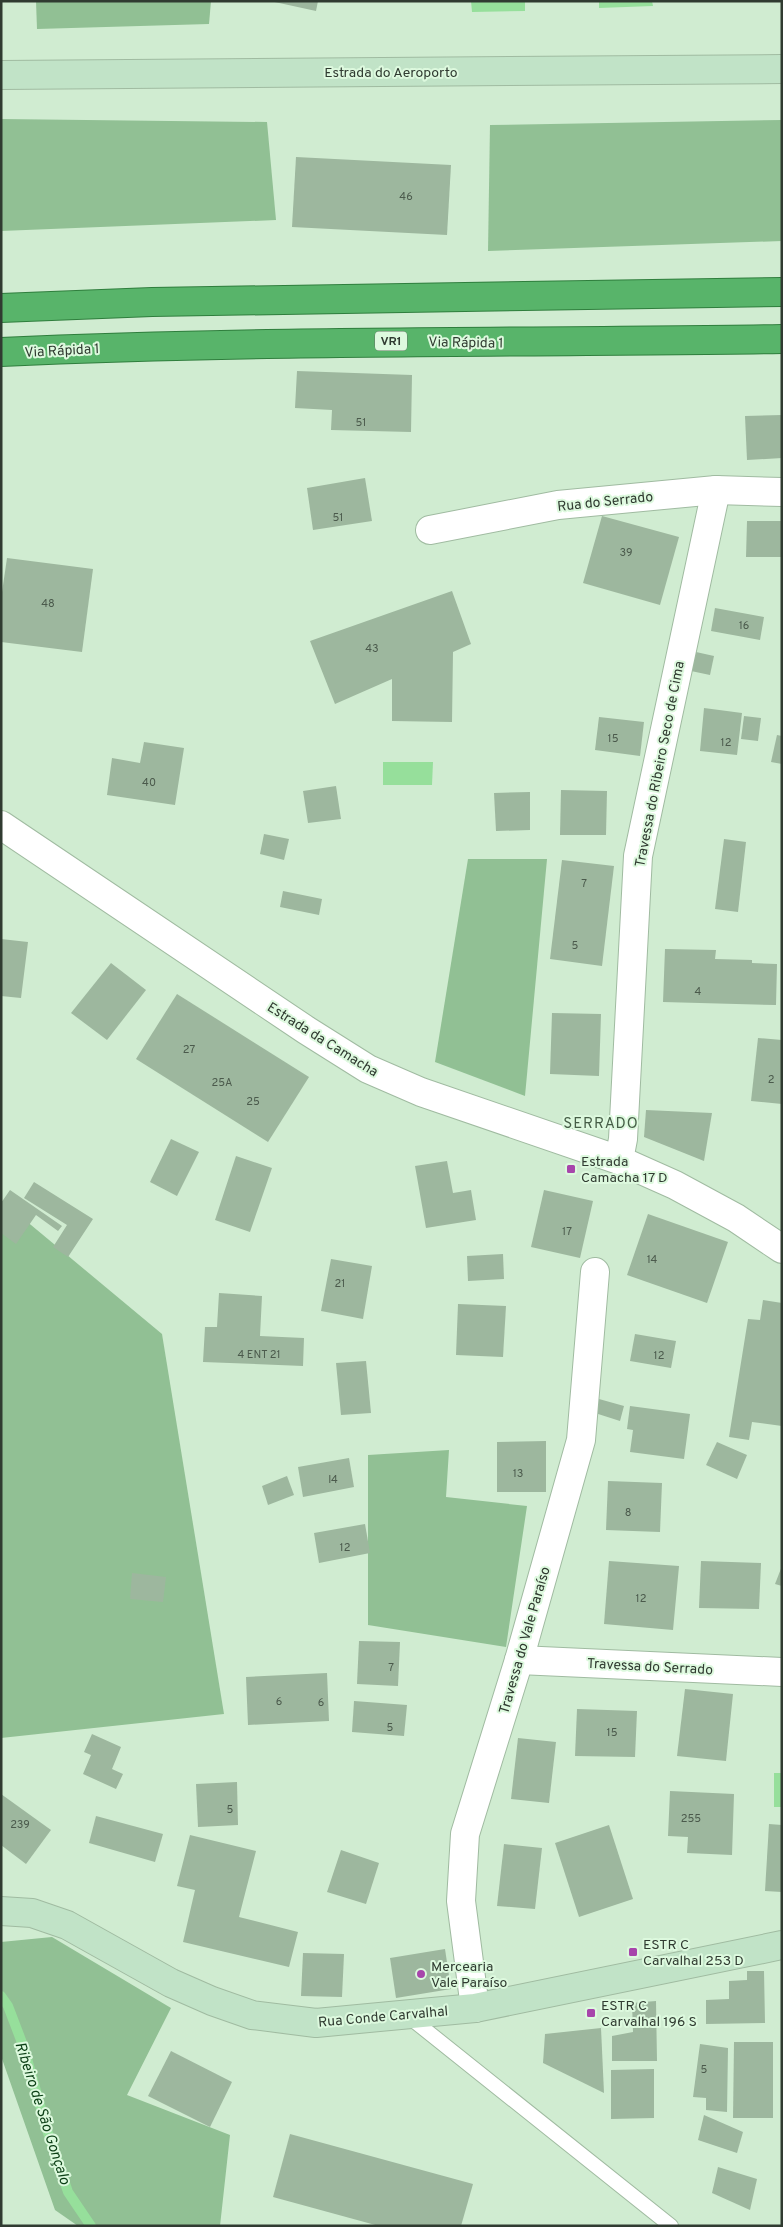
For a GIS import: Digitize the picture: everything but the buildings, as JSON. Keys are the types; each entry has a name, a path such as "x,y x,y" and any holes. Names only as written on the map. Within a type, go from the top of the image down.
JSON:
{"highway":[{"path":"1,308 152,302 782,292"},
{"name":"Via Rápida 1","path":"1,352 146,346 383,342 512,343 782,339"}],"main road":[{"name":"Estrada do Aeroporto","path":"1,76 782,69"},
{"name":"Rua Conde Carvalhal","path":"1,1911 32,1913 67,1925 172,1983 212,2001 252,2015 316,2023 476,2008 782,1945"}],"street":[{"name":"Rua do Serrado","path":"430,530 558,505 716,490 782,492"},
{"name":"Travessa do Ribeiro Seco de Cima","path":"619,1160 623,1139 638,856 716,490"},
{"name":"Estrada da Camacha","path":"1,824 306,1030 368,1069 421,1092 619,1160 675,1185 736,1218 782,1249"},
{"name":"Travessa do Vale Paraíso","path":"476,2008 461,1901 465,1834 519,1660 581,1440 595,1272"},
{"name":"Travessa do Serrado","path":"519,1660 782,1672"}],"lane":[{"path":"406,2014 671,2226"}],"shaded area":[{"path":"36,1 211,1 209,24 37,29"},
{"path":"471,1 525,1 525,11 472,12"},
{"path":"599,1 652,1 653,6 599,8"},
{"path":"1,119 267,122 276,220 1,231"},
{"path":"782,120 782,241 488,251 490,125"},
{"path":"383,762 433,762 432,785 383,785"},
{"path":"468,859 547,859 525,1096 435,1062"},
{"path":"1,1200 162,1334 224,1714 1,1738"},
{"path":"449,1450 446,1497 527,1506 506,1647 368,1625 368,1455"},
{"path":"774,1773 782,1773 782,1807 774,1807"},
{"path":"52,1937 171,2008 127,2095 230,2135 220,2226 78,2226 55,2210 1,2056 1,1942"}],"waterway":[{"name":"Ribeiro de São Gonçalo","path":"1,1996 8,2006 24,2048 47,2130 68,2192 91,2226"}],"place":[{"name":"Estrada Camacha 17 D","path":"571,1169"},
{"name":"ESTR C Carvalhal 253 D","path":"633,1952"},
{"name":"Mercearia Vale Paraíso","path":"421,1974"},
{"name":"ESTR C Carvalhal 196 S","path":"591,2013"}],"district":[{"name":"SERRADO","path":"601,1123"}]}
